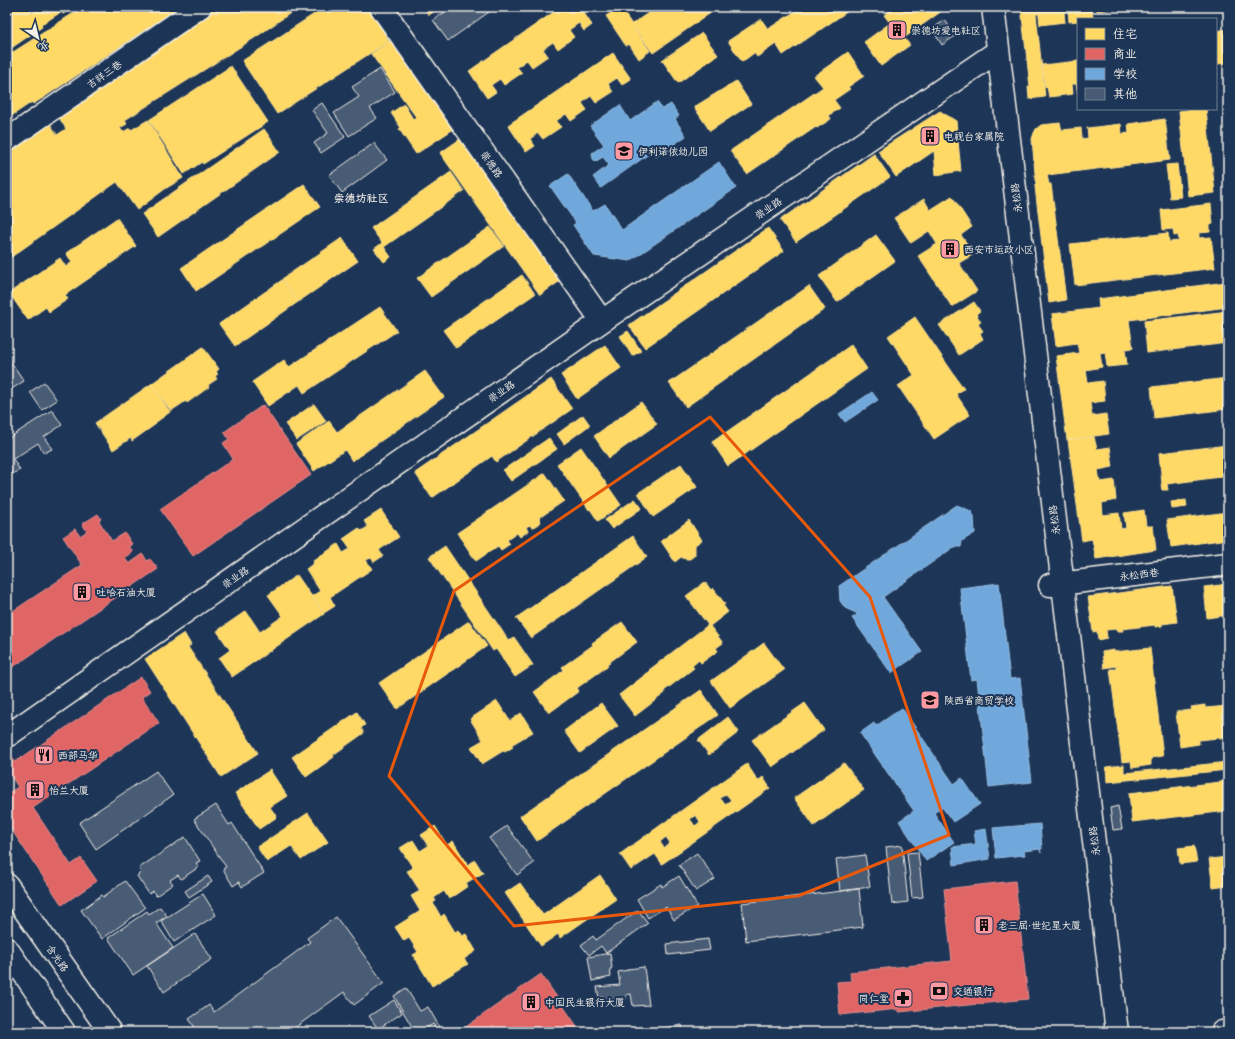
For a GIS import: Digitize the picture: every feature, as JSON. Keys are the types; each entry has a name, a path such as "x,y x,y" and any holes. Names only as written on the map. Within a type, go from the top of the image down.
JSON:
{"street":[{"name":"吉祥三巷","path":"7,140 200,7"},
{"name":"崇德路","path":"381,7 602,321"},
{"name":"永松路","path":"978,7 991,55 1056,584 1117,1032"},
{"name":"永松路","path":"991,55 993,7"},
{"name":"崇业路","path":"7,736 602,321 991,55"},
{"name":"永松西巷","path":"1056,584 1228,564"},
{"name":"永松路","path":"1056,584 1101,1032"},
{"name":"含光路","path":"7,885 110,1032"},
{"path":"7,949 64,1032"},
{"path":"1222,1032 1228,1031"}],"highlighted area":[{"path":"710,417 870,597 949,835 798,896 514,926 389,776 454,591"}],"building: 住宅":[{"path":"7,7 29,7 32,13 41,7 74,7 63,14 61,12 41,25 42,27 7,51"},
{"path":"83,7 179,7 43,98 33,104 32,102 7,119 7,56"},
{"path":"204,7 299,7 256,37 125,120 127,124 120,128 123,132 130,128 131,130 148,120 183,178 165,189 137,210 117,182 7,260 7,220 12,218 7,211 9,206 7,203 7,139 45,115 57,135 66,129 52,106"},
{"path":"325,7 367,7 389,41 277,114 242,61"},
{"path":"423,7 440,7 429,15"},
{"path":"561,7 580,7 592,25 584,31 579,23 569,30 574,37 558,49 553,42 543,49 548,56 532,67 527,60 517,67 522,73 504,85 500,79 491,85 496,92 487,98 469,71"},
{"path":"620,7 650,51 639,59 629,44 626,46 606,16"},
{"path":"657,7 719,7 653,53 632,24"},
{"path":"802,7 854,7 783,55 776,44 757,57 754,53 742,62 728,41 761,19 768,29"},
{"name":"崇德坊爱电社区","path":"895,7 946,8 904,38 910,45 881,66 864,42 890,23 884,15"},
{"path":"1021,7 1038,7 1039,14 1036,14 1045,97 1029,99 1028,87 1030,87"},
{"path":"1038,7 1121,7 1097,11 1097,8 1092,8 1093,18 1077,18 1077,21 1069,22 1068,11 1064,12 1065,22 1040,25"},
{"path":"1228,29 1228,63 1217,64 1217,31"},
{"path":"702,33 718,55 678,83 662,60"},
{"path":"393,39 455,128 416,154 399,129 401,128 391,113 404,104 413,119 416,117 371,54"},
{"path":"848,52 864,76 848,87 850,89 834,100 840,108 829,115 831,119 817,128 816,127 747,174 730,151 823,87 814,76"},
{"path":"613,53 631,79 622,85 617,78 608,84 613,92 596,103 591,96 582,103 587,110 571,121 566,114 556,121 561,127 543,139 538,133 530,139 535,146 526,152 508,125"},
{"path":"1077,61 1077,89 1076,84 1072,84 1073,94 1049,97 1047,87 1045,87 1042,65"},
{"path":"231,66 268,122 203,164 202,162 184,174 149,120"},
{"path":"736,81 751,104 710,131 694,107"},
{"path":"1226,100 1228,100 1228,121"},
{"path":"1206,110 1215,193 1188,196 1179,111"},
{"name":"电视台家属院","path":"940,111 956,121 961,171 936,175 934,151 896,177 878,151"},
{"path":"1165,119 1170,160 1047,175 1049,184 1051,184 1066,300 1049,303 1035,187 1032,139 1036,129 1041,125 1060,123 1062,130 1081,128 1082,139 1088,138 1087,128 1121,124 1122,134 1129,133 1128,124"},
{"path":"264,129 280,152 158,237 142,214"},
{"path":"463,137 563,279 540,295 440,153"},
{"path":"874,154 890,177 796,242 780,220"},
{"path":"1177,164 1181,197 1170,198 1166,165"},
{"path":"451,172 464,191 384,247 391,257 384,262 374,249 382,243 371,228"},
{"path":"304,184 320,207 196,291 181,268"},
{"name":"西安市运政小区","path":"952,196 972,227 961,235 974,254 959,263 977,291 952,307 918,256 937,244 929,231 911,243 894,218 924,199 930,210"},
{"path":"1211,204 1213,224 1210,225 1210,232 1199,233 1199,238 1211,237 1215,268 1075,285 1070,244 1168,233 1169,242 1179,241 1178,235 1174,236 1173,229 1163,230 1161,210"},
{"path":"117,218 136,246 65,295 68,299 49,312 46,307 28,320 9,293 60,258 66,267 72,262 66,253"},
{"path":"490,227 504,246 431,297 417,278"},
{"path":"768,228 784,251 645,348 629,325"},
{"path":"876,235 895,261 837,302 819,276"},
{"path":"342,238 358,261 298,302 282,279"},
{"path":"522,275 535,294 456,348 443,330"},
{"path":"282,280 298,302 235,346 219,324"},
{"path":"1226,282 1228,307 1129,320 1133,348 1125,349 1127,365 1107,367 1105,352 1100,353 1102,367 1086,370 1088,383 1103,381 1105,401 1090,403 1092,416 1106,414 1109,434 1067,440 1056,356 1079,353 1077,343 1056,346 1052,314 1099,308 1098,299"},
{"path":"809,286 825,309 686,407 669,383"},
{"path":"974,302 980,311 976,314 981,322 978,324 983,331 980,333 983,339 959,355 939,325"},
{"path":"380,307 397,331 304,393 299,385 268,406 252,382 284,360 289,367"},
{"path":"1228,311 1228,343 1147,353 1144,321"},
{"path":"915,317 964,389 956,394 970,415 934,439 898,386 914,375 888,336"},
{"path":"628,331 641,351 632,356 620,336"},
{"path":"605,345 621,368 577,399 561,375"},
{"path":"851,345 867,369 728,466 712,442"},
{"path":"203,347 219,369 216,372 218,374 215,376 217,379 208,385 209,387 187,403 186,401 171,411 151,384"},
{"path":"425,371 444,397 352,461 345,450 314,471 296,444 329,421 337,432"},
{"path":"1228,378 1228,409 1154,418 1151,387"},
{"path":"551,379 572,409 496,462 492,456 432,498 415,473"},
{"path":"151,384 170,412 132,441 131,438 113,450 95,423"},
{"path":"641,402 657,424 609,458 594,436"},
{"path":"314,404 326,421 297,440 285,424"},
{"path":"583,415 590,425 564,444 557,434"},
{"path":"1094,437 1097,449 1110,447 1113,467 1098,470 1100,482 1114,480 1116,500 1102,503 1103,515 1119,513 1121,529 1126,528 1124,513 1144,510 1146,526 1153,526 1156,550 1096,559 1092,539 1082,541 1068,440"},
{"path":"549,438 557,449 511,481 503,470"},
{"path":"1228,445 1228,476 1167,484 1168,490 1162,490 1159,453"},
{"path":"581,447 621,505 598,521 557,464"},
{"path":"681,464 697,487 653,517 638,493"},
{"path":"545,473 564,501 539,518 541,522 532,528 530,525 526,527 528,531 520,537 517,533 507,540 510,544 501,550 498,546 476,561 457,533"},
{"path":"635,499 642,508 612,529 605,520"},
{"path":"1186,500 1187,507 1172,509 1171,502"},
{"path":"381,510 399,537 379,550 383,556 374,562 371,558 366,560 372,569 330,597 335,606 324,613 312,596 320,591 306,569 314,563 313,561 338,544 343,553 350,549 343,539 359,528 361,531 368,527 364,521"},
{"path":"1228,512 1228,539 1171,547 1167,520"},
{"path":"689,520 702,540 695,545 695,555 690,559 681,557 675,562 661,541"},
{"path":"633,536 647,557 531,638 516,618"},
{"path":"445,546 509,641 514,637 533,665 515,677 496,649 493,651 429,557"},
{"path":"297,575 324,614 232,677 219,658 230,650 217,631 246,611 260,632 283,616 268,595"},
{"path":"705,582 711,590 713,588 725,604 723,605 728,612 710,626 723,643 716,648 718,651 701,663 699,660 692,666 694,668 635,716 619,695 708,625 686,596"},
{"path":"1228,584 1228,615 1207,618 1204,587"},
{"path":"1172,586 1177,622 1162,624 1162,626 1155,627 1155,625 1122,629 1123,631 1116,631 1116,629 1106,630 1107,638 1098,640 1097,631 1093,632 1088,597"},
{"path":"469,621 487,646 397,709 379,683"},
{"path":"622,622 637,642 607,664 608,666 577,688 579,691 549,713 534,692 564,670 562,667 593,645 592,643"},
{"path":"184,633 191,645 188,647 258,753 221,777 145,659"},
{"path":"764,643 784,670 730,708 711,681"},
{"path":"1150,648 1163,756 1151,758 1151,765 1132,768 1131,761 1122,762 1110,669 1116,669 1116,666 1104,668 1102,652"},
{"path":"701,690 718,715 537,841 520,816"},
{"path":"497,701 510,721 521,713 533,732 511,745 513,747 505,752 503,751 482,764 471,747 483,740 470,719"},
{"path":"601,703 618,726 580,753 564,731"},
{"path":"805,703 824,730 772,767 752,740"},
{"path":"1205,705 1205,708 1228,706 1228,737 1199,740 1199,744 1180,747 1176,712 1192,710 1191,707"},
{"path":"357,712 365,725 361,728 364,733 333,755 334,757 306,777 292,757"},
{"path":"728,717 739,732 709,755 698,740"},
{"path":"1228,762 1228,770 1107,782 1106,767 1124,765 1124,773"},
{"path":"844,763 864,790 814,826 794,798"},
{"path":"747,764 758,781 763,777 770,788 662,864 655,854 631,870 620,854","holes":["726,794 731,800 725,804 720,798","696,815 700,822 695,826 690,819","666,837 670,843 664,848 660,842"]},
{"path":"270,770 287,796 270,807 277,817 259,829 235,793"},
{"path":"1228,781 1228,811 1132,822 1129,793"},
{"path":"308,813 328,842 301,860 291,846 267,862 257,847"},
{"path":"435,826 447,845 453,841 468,865 475,860 483,873 466,883 468,886 449,899 444,891 434,898 436,901 420,911 411,896 420,891 407,871 413,868 400,848 413,840 420,851 428,846 421,835"},
{"path":"1194,846 1197,862 1180,864 1178,848"},
{"path":"1228,857 1228,886 1213,888 1209,859"},
{"path":"600,875 616,899 560,938 558,934 541,946 505,893 520,883 543,915"},
{"path":"433,903 441,917 444,914 455,932 458,930 462,936 466,934 476,951 464,959 468,964 432,986 413,955 418,952 409,938 404,941 395,927"}],"building: 商业":[{"path":"263,405 311,475 193,556 160,509 233,459 223,443 229,439 224,432"},
{"name":"吐哈石油大厦","path":"98,514 101,519 99,521 112,541 125,533 132,544 129,546 133,552 125,558 129,564 143,554 147,561 150,559 158,569 7,671 7,615 82,565 63,537 75,529 80,536 87,531 82,524"},
{"name":"怡兰大厦","path":"141,677 150,691 142,697 159,723 33,808 71,865 81,858 97,881 62,905 7,823 7,794 18,787 7,770 7,760 12,757 15,762"},
{"name":"老三届·世纪星大厦","path":"1015,881 1028,999 899,1012 899,1009 840,1015 837,982 851,981 850,972 952,961 944,889"},
{"name":"中国民生银行大厦","path":"541,974 581,1032 465,1032 463,1029"}],"building: 学校":[{"path":"657,102 662,109 671,104 679,116 675,119 686,136 656,157 653,151 601,188 593,177 609,165 603,157 595,161 593,159 592,153 604,145 590,126 620,105 630,121"},
{"path":"719,162 736,188 630,261 594,256 573,225 576,223 550,186 568,174 593,211 605,204 622,230"},
{"path":"872,392 878,400 845,422 839,414"},
{"path":"957,505 971,511 974,516 975,533 962,541 961,547 954,547 883,597 922,652 891,673 852,618 858,614 845,608 840,601 839,586"},
{"path":"999,583 1010,679 1020,678 1032,782 989,787 977,679 971,680 960,588"},
{"path":"902,708 954,784 962,778 980,804 953,822 942,807 934,813 954,842 926,861 899,821 914,811 860,733 874,723 876,726"},
{"path":"1040,824 1042,849 1024,851 1025,855 996,858 993,828"},
{"path":"986,829 990,859 954,865 952,847 976,844 974,831"}],"building: 其他":[{"path":"452,7 496,7 448,41 433,20"},
{"path":"945,20 955,36 942,45 932,29"},
{"path":"380,69 395,92 370,108 377,118 349,136 334,113 359,97 352,87"},
{"path":"322,103 345,137 321,153 314,143 328,133 312,110"},
{"path":"374,143 387,160 342,193 329,175"},
{"path":"7,356 24,381 7,392"},
{"path":"44,382 57,400 42,410 30,392"},
{"path":"52,410 62,425 44,437 52,449 44,453 38,443 13,459 20,470 12,474 7,466 7,439"},
{"path":"156,771 173,795 96,849 79,823"},
{"path":"216,805 229,825 232,823 264,873 242,887 239,882 233,886 223,869 226,867 194,819"},
{"path":"1118,806 1122,829 1113,830 1110,808"},
{"path":"507,826 534,863 517,875 489,838"},
{"path":"185,837 200,861 196,863 199,867 181,879 178,875 170,880 173,884 156,896 153,891 149,894 137,876 141,872 139,868"},
{"path":"902,845 908,902 892,904 886,847"},
{"path":"918,852 923,897 912,898 907,853"},
{"path":"697,853 715,879 696,891 679,865"},
{"path":"865,855 870,887 840,891 836,859"},
{"path":"208,876 212,882 189,897 185,891"},
{"path":"679,876 697,906 674,920 666,907 648,918 637,899 661,884 662,887"},
{"path":"125,881 145,908 102,939 81,910 102,895 103,897"},
{"path":"859,889 863,927 746,941 742,903"},
{"path":"203,894 216,915 174,942 161,921"},
{"path":"160,907 167,916 156,923 173,948 133,975 108,938 147,911 149,914"},
{"path":"638,910 648,923 606,953 601,946 589,955 581,945 593,936 596,940"},
{"path":"336,917 384,983 354,1005 344,992 289,1032 198,1032 189,1019 209,1005 214,1012 310,942 307,938"},
{"path":"195,934 212,959 164,992 147,966"},
{"path":"708,939 710,950 668,955 667,944"},
{"path":"610,953 612,968 610,969 611,977 592,981 588,957"},
{"path":"644,967 649,1005 633,1006 631,994 626,995 626,999 604,1001 604,997 599,998 597,987 620,985 618,972"},
{"path":"406,988 420,1011 428,1007 440,1028 437,1031 433,1024 425,1029 426,1032 415,1032 394,996"},
{"path":"394,1000 402,1013 378,1029 369,1016"},
{"path":"682,1025 683,1032 641,1032"}],"place":[{"name":"崇德坊爱电社区","path":"897,30"},
{"name":"电视台家属院","path":"930,136"},
{"name":"伊利诺依幼儿园","path":"624,151"},
{"name":"西安市运政小区","path":"950,249"},
{"name":"吐哈石油大厦","path":"82,592"},
{"name":"陕西省商贸学校","path":"930,700"},
{"name":"西部马华","path":"44,755"},
{"name":"怡兰大厦","path":"35,790"},
{"name":"老三届·世纪星大厦","path":"984,925"},
{"name":"交通银行","path":"939,991"},
{"name":"同仁堂","path":"903,998"},
{"name":"中国民生银行大厦","path":"531,1002"}],"district":[{"name":"崇德坊社区","path":"361,198"}]}
